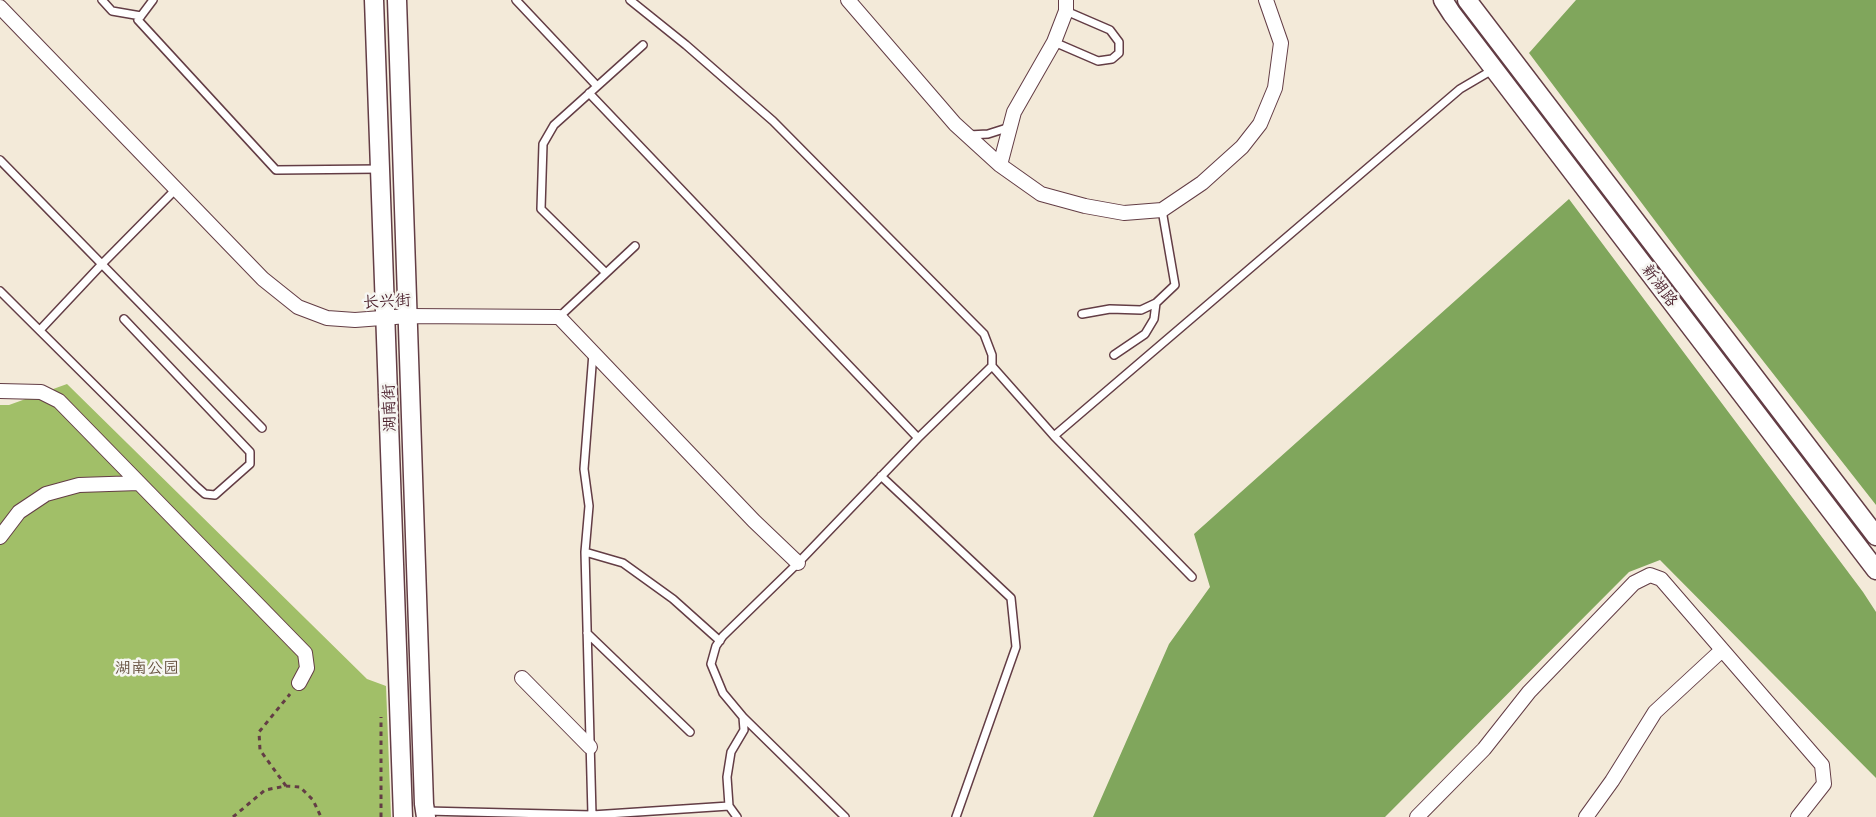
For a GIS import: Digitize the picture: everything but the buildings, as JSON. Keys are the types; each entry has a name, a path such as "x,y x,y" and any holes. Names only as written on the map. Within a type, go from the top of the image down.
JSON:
{"main road":[{"name":"湖南街","path":"374,0 404,817"},
{"name":"湖南街","path":"397,0 426,814"},
{"name":"新湖路","path":"1443,0 1876,570"},
{"name":"新湖路","path":"1467,0 1876,536"}],"street":[{"path":"848,0 956,124 1000,165 1041,194 1124,213 1162,210 1210,176 1242,147 1260,124 1275,88 1281,43 1266,0"},
{"path":"1000,165 1014,112 1054,42 1066,6"},
{"name":"长兴街","path":"2,12 263,279 298,307 327,318 355,320 408,316 559,317"},
{"path":"559,317 754,521 798,563"},
{"path":"0,391 41,392 59,401 305,653 307,668 299,683"},
{"path":"0,537 19,512 46,494 79,485 139,483"},
{"path":"1417,817 1484,749 1529,692 1634,583 1650,575 1660,579 1822,765 1824,784 1798,817"},
{"path":"1586,817 1612,781 1655,712 1722,650"},
{"path":"522,678 590,747"}],"lane":[{"path":"102,0 112,11 141,16"},
{"path":"153,0 138,20 276,170 380,169"},
{"path":"516,0 597,86"},
{"path":"630,0 686,45 773,121 984,334 992,355 992,366 1054,436 1192,577"},
{"path":"1054,42 1098,61 1112,59 1119,53 1119,42 1110,30 1066,6"},
{"path":"606,273 541,209 543,144 554,125 643,45"},
{"path":"1054,436 1451,97 1494,69"},
{"path":"589,93 918,438"},
{"path":"968,135 988,134 1010,127"},
{"path":"0,160 262,428"},
{"path":"40,330 176,189"},
{"path":"1082,314 1110,309 1141,310 1156,303 1175,285 1162,210"},
{"path":"559,317 635,246"},
{"path":"0,291 196,486 205,494 216,495 250,464 250,452 124,319"},
{"path":"1113,355 1145,333 1154,319 1156,303"},
{"path":"592,815 585,552 589,506 584,469 593,353"},
{"path":"845,817 743,717 723,693 711,664 716,646 918,438 992,366"},
{"path":"881,476 1011,598 1016,647 956,817"},
{"path":"585,552 623,563 673,599 720,641"},
{"path":"587,633 690,732"},
{"path":"737,817 729,806 727,777 730,752 744,730 743,717"},
{"path":"426,814 592,815 729,806"}],"path":[{"path":"286,786 260,750 259,732 299,683"},
{"path":"381,817 381,711 398,702"},
{"path":"233,817 265,790 286,786 300,787 313,800 321,817"}],"green space":[{"path":"1576,0 1876,0 1876,505 1695,274 1529,53"},
{"path":"1569,199 1876,612 1876,778 1660,560 1629,572 1385,817 1093,817 1169,644 1210,587 1194,534"},
{"name":"湖南公园","path":"67,384 367,679 386,686 391,817 0,817 0,405 9,405"}]}
